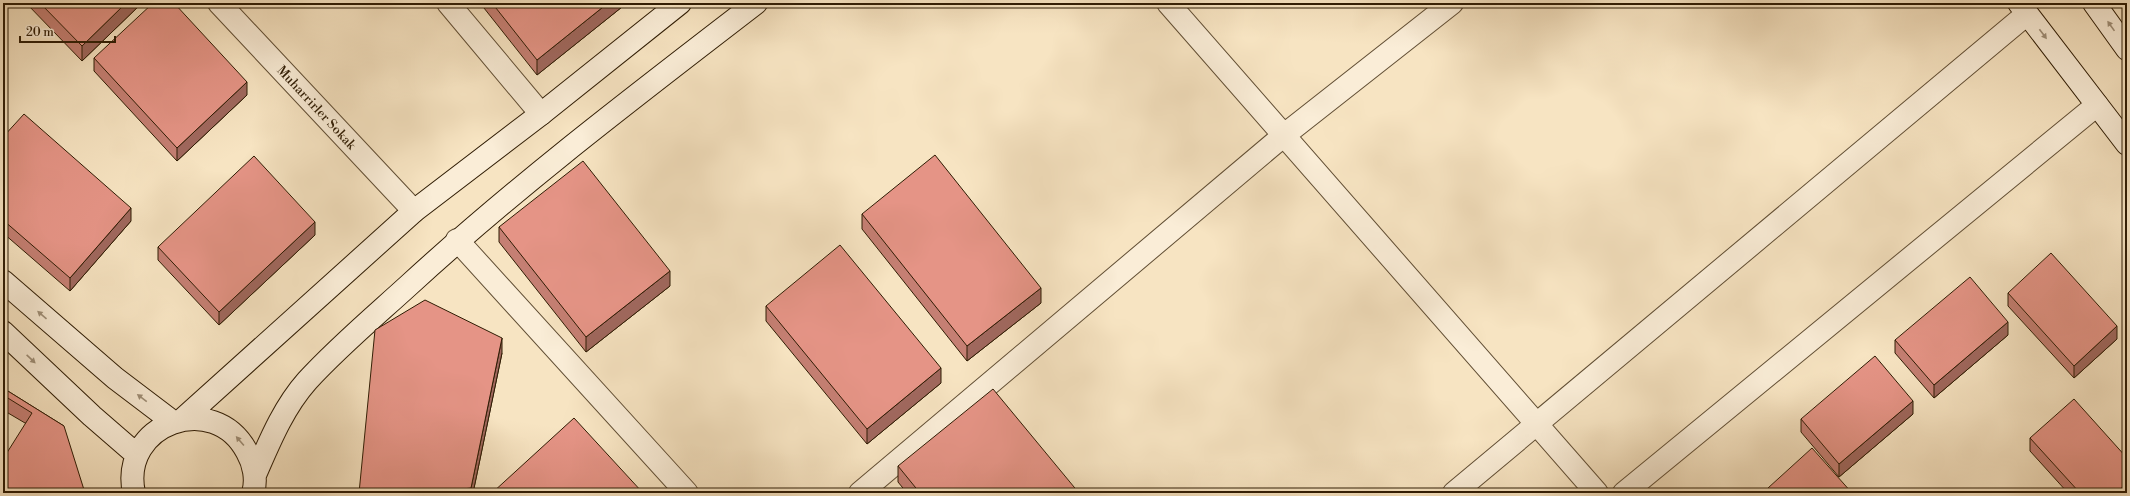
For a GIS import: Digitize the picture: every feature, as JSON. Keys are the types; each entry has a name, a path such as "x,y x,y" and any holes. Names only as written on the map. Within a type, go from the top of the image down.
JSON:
{"street":[{"name":"Muharrirler Sokak","path":"219,3 414,212"},
{"path":"448,3 541,114"},
{"path":"178,421 414,212 541,114 680,3"},
{"path":"255,488 275,428 307,382 457,240 568,149 756,3"},
{"path":"1168,3 1597,493"},
{"path":"860,493 1283,136 1452,3"},
{"path":"2094,3 2127,49"},
{"path":"1454,493 2023,8 2127,144"},
{"path":"1624,493 2097,105"},
{"path":"457,240 687,493"},
{"path":"3,281 115,378 178,421"},
{"path":"3,332 92,416 137,456"},
{"path":"134,493 133,470 137,456 146,441 158,429 178,421 200,419 217,423 231,432 243,444 251,459 255,488"}],"building":[{"path":"40,3 126,3 82,46"},
{"path":"153,3 174,3 247,82 177,148 94,58"},
{"path":"492,3 608,3 537,60"},
{"path":"24,114 131,208 70,278 3,220 3,137"},
{"path":"935,155 1041,288 967,346 862,214"},
{"path":"254,156 315,222 219,312 158,247"},
{"path":"583,161 670,271 586,337 499,227"},
{"path":"840,245 941,368 867,429 766,306"},
{"path":"2051,253 2117,326 2074,366 2008,293"},
{"path":"1970,277 2008,322 1934,385 1895,340"},
{"path":"425,300 502,338 471,488 429,493 359,493 375,330"},
{"path":"1875,356 1913,401 1839,464 1801,419"},
{"path":"3,388 64,426 85,493 3,493 3,459 32,413 3,395"},
{"path":"993,389 1079,493 920,493 898,466"},
{"path":"2074,399 2127,458 2127,483 2116,493 2080,493 2030,438"},
{"path":"574,418 643,493 492,493"},
{"path":"1812,448 1852,493 1772,493 1768,488"}]}
